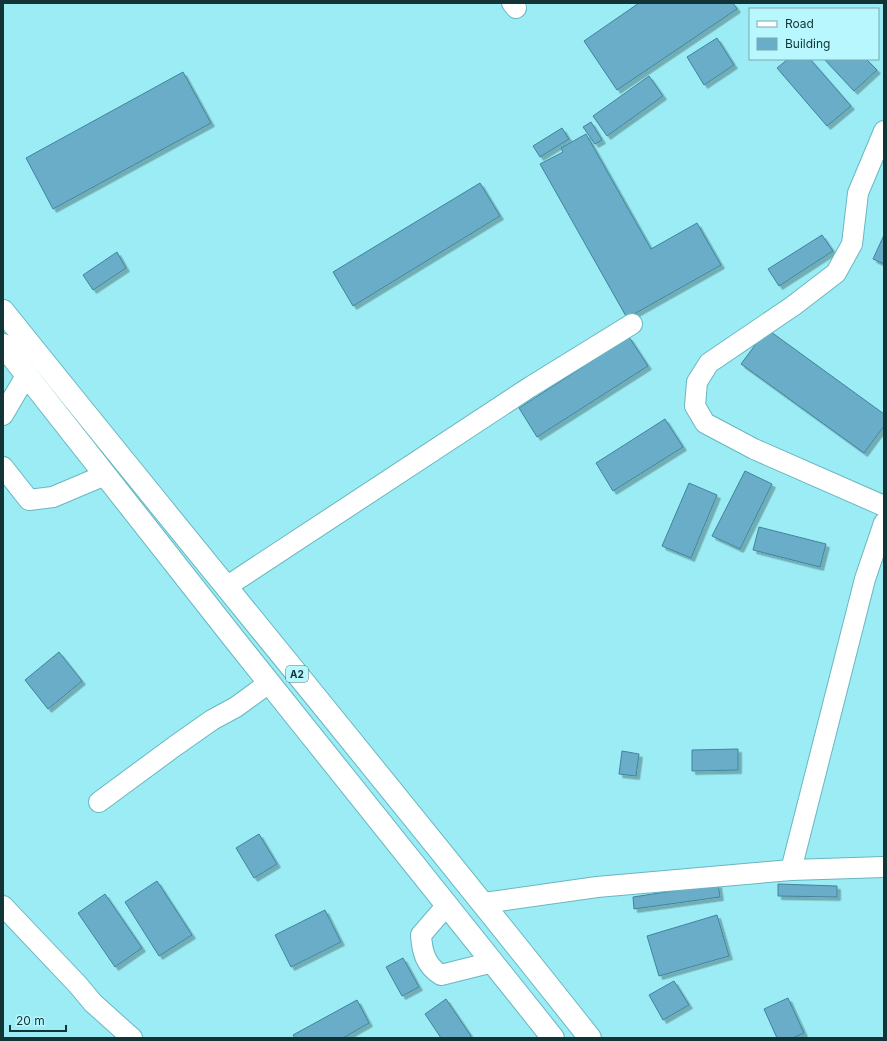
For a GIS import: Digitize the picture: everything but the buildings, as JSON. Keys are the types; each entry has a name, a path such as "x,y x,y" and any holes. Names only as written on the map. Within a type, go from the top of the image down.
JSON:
{"highway":[{"name":"A2","path":"3,311 484,903 590,1038"},
{"name":"A2","path":"6,354 27,374 269,683 553,1038"}],"street":[{"path":"884,131 858,193 852,244 836,273 793,306 709,363 697,382 695,406 705,423 754,449 884,506"},
{"path":"226,587 530,388 632,324"},
{"path":"3,415 27,374"},
{"path":"3,467 29,500 53,497 105,475"},
{"path":"791,870 865,579 884,523"},
{"path":"99,802 212,720 236,707 269,683"},
{"path":"484,903 597,887 791,870 884,867"},
{"path":"447,905 422,935 422,948 431,969 441,975 493,962"},
{"path":"3,906 78,985 93,1003 132,1038"}]}
